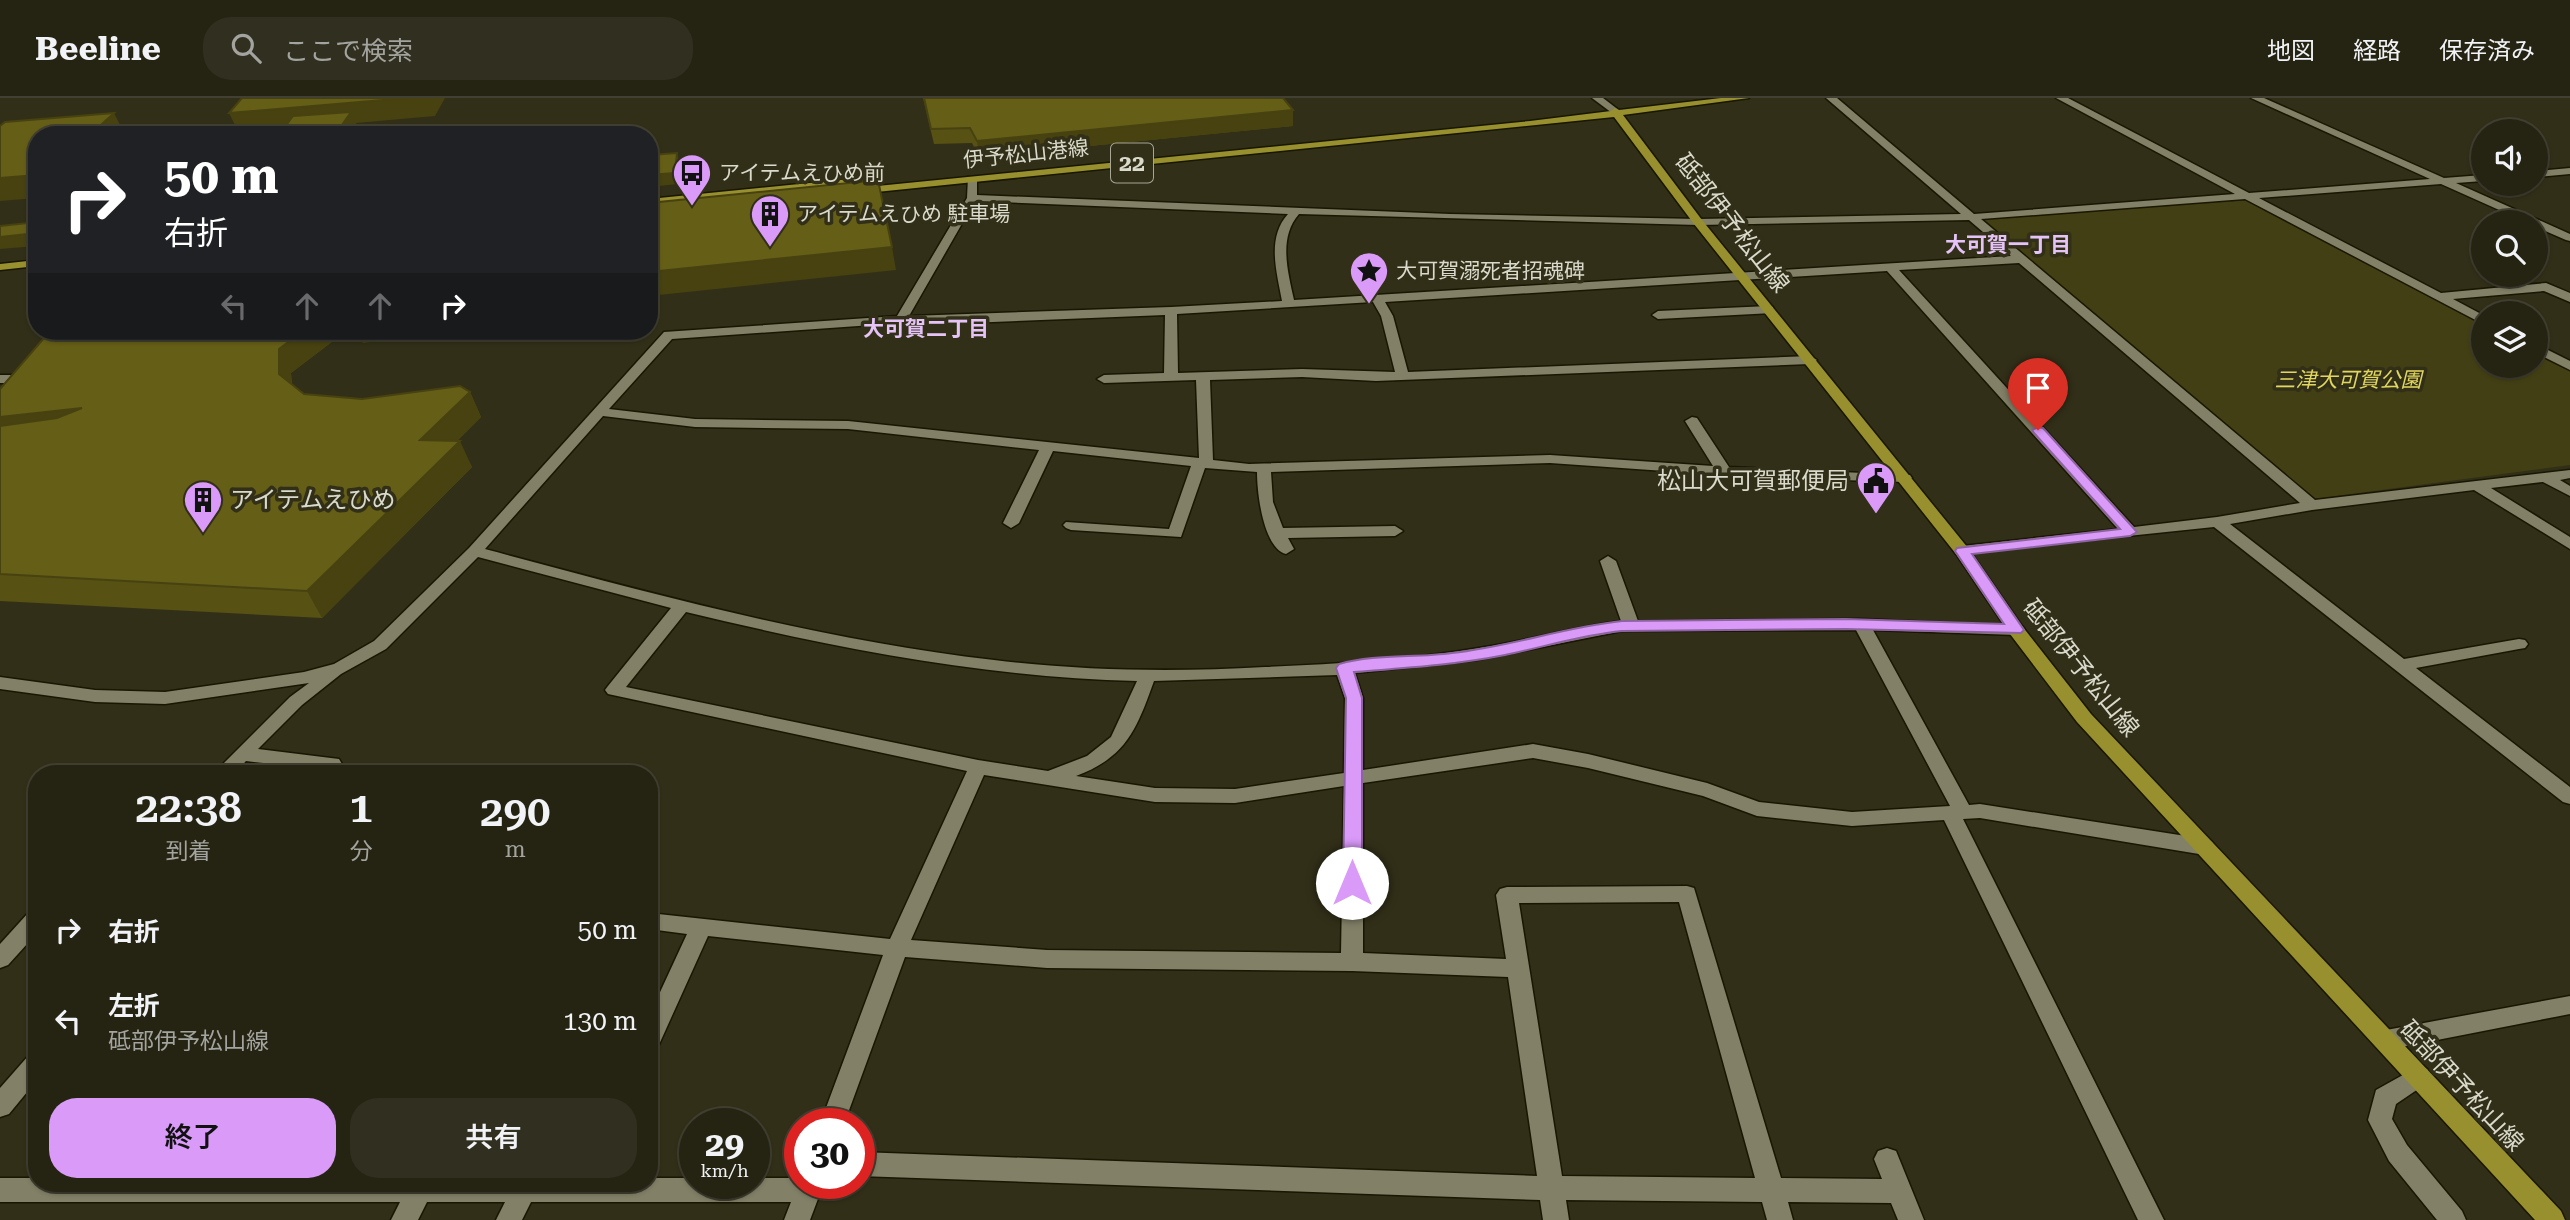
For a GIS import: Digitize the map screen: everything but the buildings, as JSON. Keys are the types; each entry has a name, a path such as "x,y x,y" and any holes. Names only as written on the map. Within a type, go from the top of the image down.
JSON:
{"main road":[{"name":"伊予松山港線","path":"658,201 1508,117 1615,111 1744,98"},
{"name":"伊予松山港線","path":"658,211 1530,124 1615,111"},
{"name":"砥部伊予松山線","path":"1615,111 1698,222 1962,551 2016,630 2084,718 2552,1220"},
{"path":"0,267 28,264"},
{"path":"0,279 28,276"}],"street":[{"path":"1597,98 1615,111"},
{"path":"1831,98 2312,505"},
{"path":"2061,98 2471,314"},
{"path":"2256,98 2507,210"},
{"path":"2548,173 2570,171"},
{"path":"901,319 972,198 972,179"},
{"path":"972,198 1296,211 1698,222 1971,217 2471,179"},
{"path":"1289,304 1280,242 1291,214 1296,211"},
{"path":"2548,229 2570,238"},
{"path":"231,765 296,701 340,668 380,645 475,551 668,335 901,319 918,321 1171,311 2022,259"},
{"path":"1891,268 2130,532"},
{"path":"2440,297 2546,287 2570,298"},
{"path":"1377,299 1387,316 1404,376"},
{"path":"1658,315 1769,310"},
{"path":"1171,311 1171,379"},
{"path":"2548,354 2570,366"},
{"path":"1104,379 1302,373 1404,376 1810,360"},
{"path":"0,389 10,375"},
{"path":"1071,525 1175,534 1203,463 1203,378"},
{"path":"601,412 695,423 848,425 1047,448 1264,468 1550,459 1724,471 1905,478"},
{"path":"1692,421 1724,471"},
{"path":"1011,523 1047,448"},
{"path":"1264,468 1264,502 1286,549"},
{"path":"1962,551 2217,522 2312,505 2570,474"},
{"path":"2546,477 2570,492"},
{"path":"2479,487 2570,544"},
{"path":"2217,522 2570,797"},
{"path":"1277,533 1395,531"},
{"path":"475,551 681,607 866,645 995,666 1148,674 1301,671 1452,659 1505,650 1585,630 1631,626 1861,624 2016,630"},
{"path":"1608,561 1631,626"},
{"path":"681,607 614,690 978,766 1155,795 1221,796 1533,751 1588,761 1707,790 1757,809 1852,819 1980,811 2031,817 2205,847"},
{"path":"1861,624 1957,813 2151,1220"},
{"path":"2402,665 2519,644"},
{"path":"0,682 95,696 165,698 304,678 340,668"},
{"path":"1344,668 1354,698 1352,961"},
{"path":"1049,778 1088,765 1111,751 1125,734 1148,674"},
{"path":"241,754 331,765"},
{"path":"838,1108 897,948 978,766"},
{"path":"1556,1220 1507,895 1687,894 1780,1220"},
{"path":"658,922 897,948 1047,959 1352,961 1518,968"},
{"path":"658,1022 701,927"},
{"path":"0,959 28,928"},
{"path":"2386,1040 2570,1005"},
{"path":"0,1106 28,1073"},
{"path":"2419,1076 2385,1098 2380,1121 2398,1153 2453,1220"},
{"path":"1886,1158 1911,1220"},
{"path":"875,1165 1551,1188 1900,1191"},
{"path":"658,1187 784,1187"},
{"path":"0,1190 28,1189"},
{"path":"404,1220 419,1192"},
{"path":"509,1220 523,1192"},
{"path":"797,1220 805,1199"}],"green space":[{"name":"三津大可賀公園","path":"2247,199 2471,319 2471,378 2548,378 2548,359 2570,371 2570,465 2313,499 1980,219"}],"place":[{"name":"アイテムえひめ前","path":"692,207"},
{"name":"アイテムえひめ 駐車場","path":"770,248"},
{"name":"大可賀溺死者招魂碑","path":"1369,305"},
{"name":"松山大可賀郵便局","path":"1876,515"},
{"name":"アイテムえひめ","path":"203,534"}],"district":[{"name":"大可賀一丁目","path":"2008,245"},
{"name":"大可賀二丁目","path":"926,329"}],"route":[{"path":"1352,883 1354,698 1344,668 1452,659 1505,650 1585,630 1622,626 1846,624 2016,630 1962,551 2130,532 2038,430"}]}
